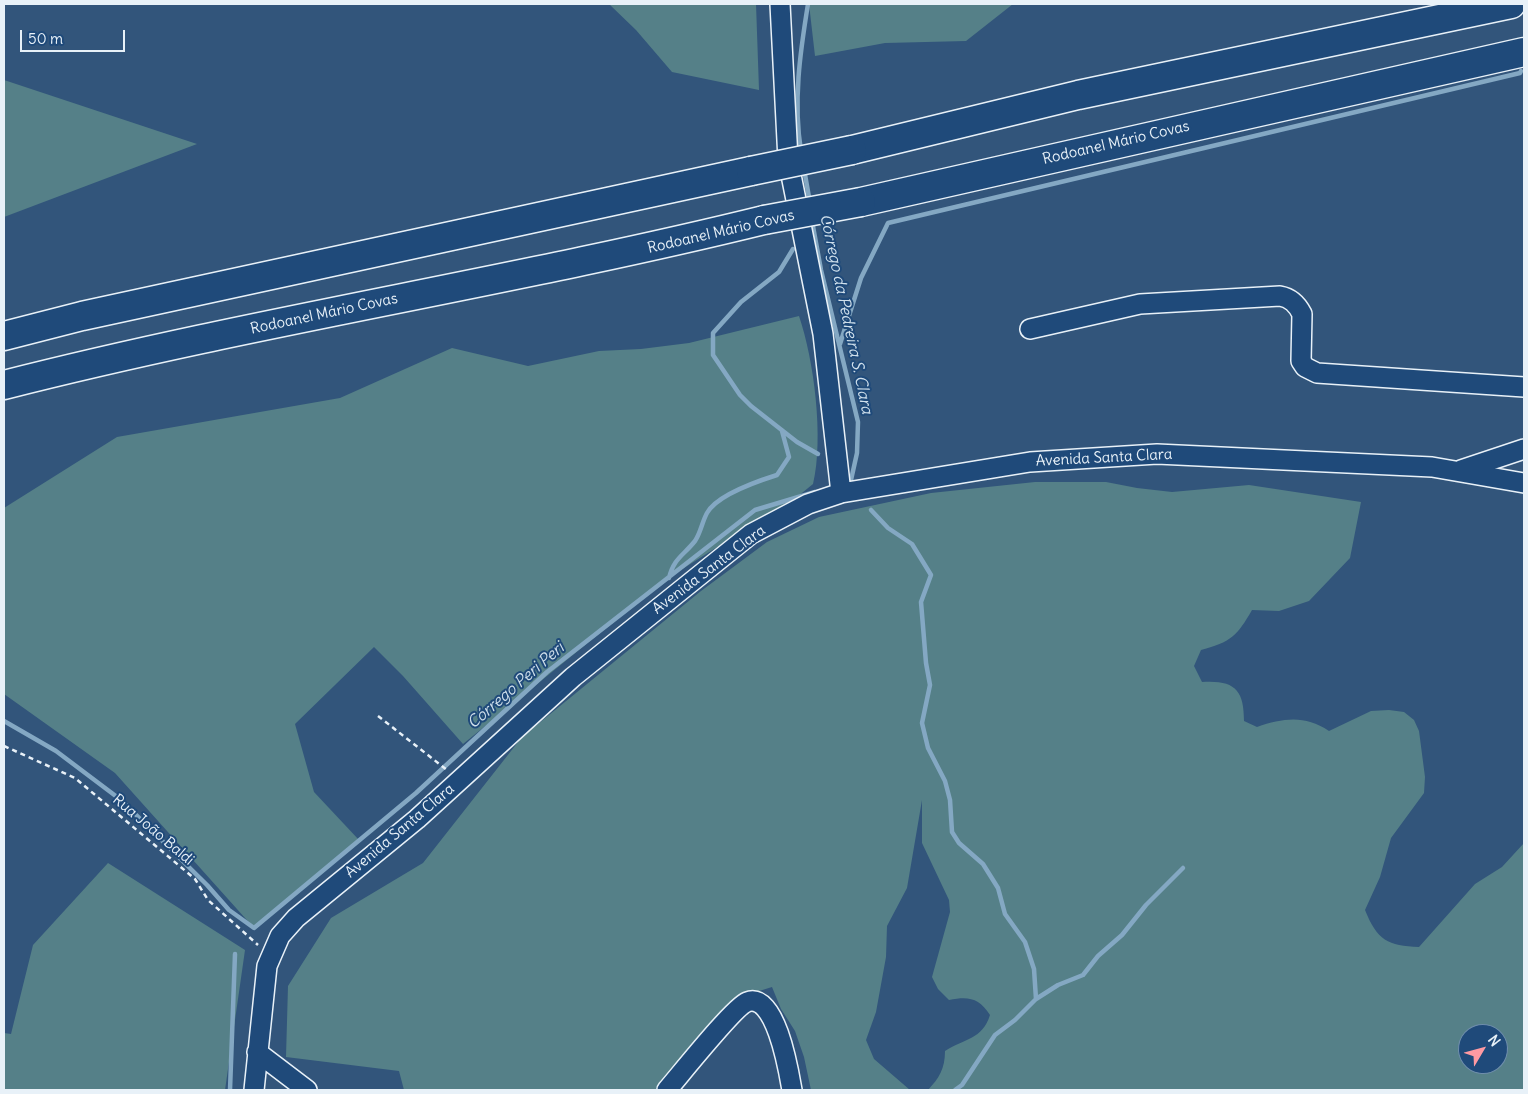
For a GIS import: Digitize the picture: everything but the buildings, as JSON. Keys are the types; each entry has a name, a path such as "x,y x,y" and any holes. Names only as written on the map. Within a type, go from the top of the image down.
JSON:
{"highway":[{"path":"4,336 91,313 852,150 1078,95 1511,4"},
{"name":"Rodoanel Mário Covas","path":"4,385 210,337 644,250 764,220 861,202 1524,52"}],"street":[{"path":"780,4 788,160 823,334 841,493"},
{"path":"1030,329 1140,304 1280,296 1288,297 1299,307 1302,314 1301,361 1305,367 1317,374 1524,387"},
{"path":"1457,471 1524,449"},
{"name":"Avenida Santa Clara","path":"254,1090 263,984 270,956 280,936 296,918 417,819 573,677 751,534 808,504 841,493 1030,462 1157,454 1432,467 1524,483"},
{"path":"667,1090 730,1017 749,1001 759,1002 781,1037 792,1090"},
{"path":"257,1052 306,1090"}],"path":[{"path":"378,716 438,762"},
{"name":"Rua João Baldi","path":"4,746 75,778 195,880 208,900 270,956"}],"green space":[{"path":"609,4 756,4 759,90 672,72 636,30"},
{"path":"809,4 1013,4 966,41 885,43 815,56"},
{"path":"4,80 197,144 4,217"},
{"path":"799,316 809,354 816,399 818,445 813,484 797,497 668,578 463,744 403,676 374,647 295,724 314,792 359,840 254,928 115,773 4,694 4,508 117,437 340,398 452,348 528,366 599,351 641,349 689,343"},
{"path":"1035,482 1106,482 1172,492 1249,485 1361,502 1350,558 1309,601 1279,611 1252,610 1232,637 1220,644 1201,650 1194,666 1202,682 1222,683 1230,685 1235,689 1242,702 1244,721 1257,727 1285,720 1303,720 1329,731 1371,711 1389,710 1404,712 1414,720 1419,731 1425,777 1424,793 1391,838 1380,877 1365,910 1379,935 1391,943 1419,947 1475,884 1502,867 1524,843 1524,1090 928,1090 941,1073 945,1051 978,1034 987,1023 990,1015 982,1005 973,1000 962,998 949,1000 938,989 932,977 950,912 949,900 922,843 922,800 907,888 887,926 886,957 876,1012 866,1040 874,1059 910,1090 811,1090 804,1057 795,1031 781,1009 772,987 756,992 662,1090 404,1090 399,1071 286,1057 288,986 331,918 423,863 522,737 701,591 767,542 819,517 931,493"},
{"path":"108,863 245,950 225,1090 4,1090 4,1033 11,1034 33,945"}],"waterway":[{"name":"Córrego da Pedreira S. Clara","path":"801,151 798,96 800,59 808,4"},
{"path":"840,344 861,278 888,223 1520,73 1521,71"},
{"name":"Córrego da Pedreira S. Clara","path":"804,169 810,203"},
{"name":"Córrego da Pedreira S. Clara","path":"812,221 821,270 858,422 857,453 851,480"},
{"name":"Córrego da Pedreira S. Clara","path":"793,249 779,272 741,302 713,333 713,355 740,395 751,406 797,442 818,454"},
{"name":"Córrego da Pedreira S. Clara","path":"669,578 676,561 695,541 705,516 712,506 719,500 739,490 777,475 789,457 782,431"},
{"name":"Córrego Peri Peri","path":"4,721 56,751 121,800 207,885 229,910 254,928 416,793 547,672 755,510 815,492"},
{"name":"Córrego da Pedreira S. Clara","path":"871,510 888,528 912,544 931,575 921,602 926,663 930,685 922,723 928,748 945,781 950,800 952,832 959,843 983,864 998,888 1005,914 1025,942 1034,969 1036,999"},
{"path":"955,1090 962,1085 995,1035 1015,1020 1036,999 1058,985 1083,975 1098,956 1122,935 1146,905 1183,868"},
{"name":"Córrego Peri Peri","path":"230,1090 235,954"}]}
